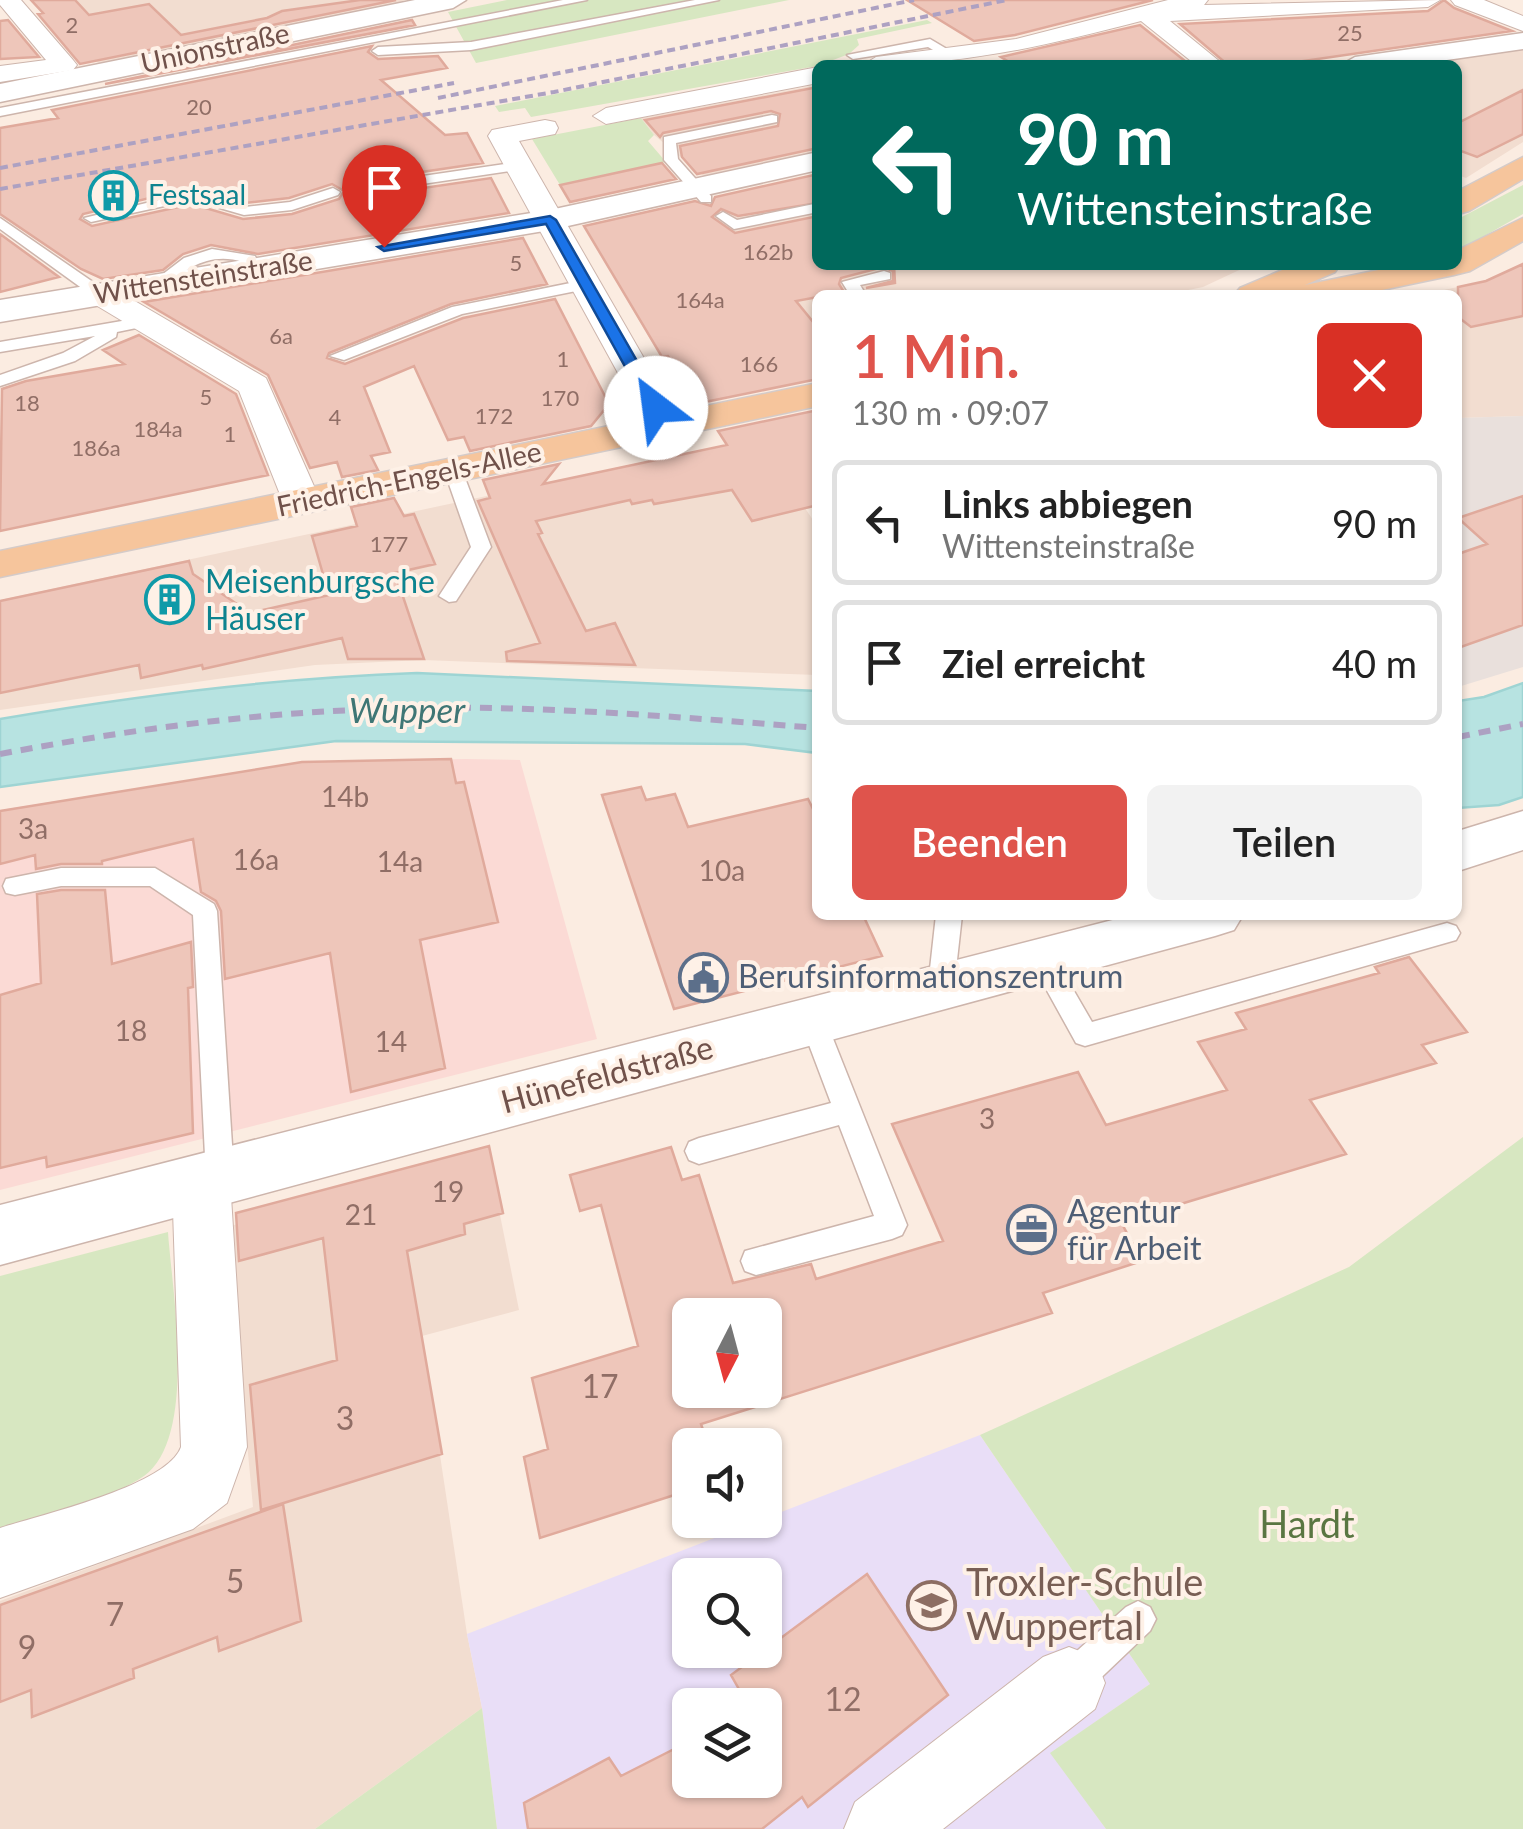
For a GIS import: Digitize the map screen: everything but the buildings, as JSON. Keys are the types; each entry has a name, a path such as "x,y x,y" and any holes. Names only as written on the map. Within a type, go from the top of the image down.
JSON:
{"main road":[{"path":"1462,198 1523,166"},
{"path":"1462,261 1523,228"},
{"path":"1264,290 1310,270"},
{"path":"1344,270 1350,277 1387,281"},
{"path":"1335,290 1432,270"},
{"name":"Friedrich-Engels-Allee","path":"0,564 812,395"}],"street":[{"path":"8,0 70,71"},
{"path":"864,60 951,55 1016,46 1196,0"},
{"path":"1147,14 1428,0"},
{"path":"1463,0 1523,24"},
{"name":"Unionstraße","path":"0,93 70,71 436,1"},
{"path":"1147,14 1205,60"},
{"path":"1390,60 1523,41"},
{"path":"0,74 70,71"},
{"path":"606,116 812,76"},
{"path":"545,128 502,136 665,426"},
{"name":"Wittensteinstraße","path":"0,311 701,193 812,163"},
{"path":"100,294 131,324 254,385 302,502"},
{"path":"1462,850 1523,830"},
{"name":"Hünefeldstraße","path":"0,1235 1196,920"},
{"path":"0,1563 169,1504 203,1479 214,1447 210,1179"},
{"path":"882,1829 1068,1683"}],"lane":[{"path":"0,112 581,0"},
{"path":"283,56 472,46 713,0"},
{"path":"701,193 671,160 669,140 772,118"},
{"path":"375,187 519,166"},
{"path":"90,218 192,196 244,211 292,206 334,192"},
{"path":"723,216 734,226 812,208"},
{"path":"0,222 100,294"},
{"path":"855,290 850,282 884,276"},
{"path":"338,356 458,310 585,285"},
{"path":"0,347 131,324"},
{"path":"0,381 70,357 131,324"},
{"path":"448,596 481,546 453,470"},
{"path":"15,886 62,877 155,877 205,912 210,1179"},
{"path":"942,986 949,920"},
{"path":"1044,960 1086,1034 1447,933"},
{"path":"756,1261 892,1224 813,1020"},
{"path":"699,1150 848,1111"},
{"path":"1068,1683 1138,1618"}],"shaded area":[{"path":"32,0 405,2 100,63 79,57"},
{"path":"1523,49 1523,142 1466,178 1462,176 1462,60 1447,60"},
{"path":"812,86 812,152 704,176 654,135 641,118"},
{"path":"812,176 812,270 1239,270 1188,290 812,290 812,366 681,393 598,249 618,221"},
{"path":"1523,265 1523,416 1462,418 1462,290 1444,290 1485,281"},
{"path":"1523,416 1523,667 1462,686 1462,418"},
{"path":"758,438 812,519 812,675 423,660 315,665 0,710 0,600"},
{"path":"520,760 597,1039 0,1190 0,810 304,762"},
{"path":"488,1155 519,1310 422,1336 467,1634 482,1708 315,1829 0,1829 0,1601 253,1507 227,1227"},
{"name":"Troxler-Schule Wuppertal","path":"980,1435 1150,1684 1051,1753 1106,1829 497,1829 482,1708 467,1634 714,1538 782,1538 782,1512"}],"green space":[{"path":"507,0 789,0 476,63 448,12"},
{"path":"927,20 932,23 857,39 859,45 849,54 833,60 812,60 812,67 531,117 525,108 499,112 495,106"},
{"path":"641,118 654,135 648,141 666,162 560,185 532,139"},
{"path":"1523,185 1523,214 1462,249 1462,217"},
{"name":"Hardt","path":"1523,1137 1523,1829 1106,1829 1050,1753 1150,1684 980,1435 1349,1267"},
{"path":"168,1232 178,1361 171,1430 161,1457 144,1476 113,1492 0,1530 0,1276"},
{"path":"482,1708 497,1829 315,1829"}],"water":[{"name":"Wupper","path":"417,673 812,691 812,752 745,744 336,741 0,787 0,719 104,702 312,679"},
{"path":"1523,683 1523,797 1499,805 1462,808 1462,700"}],"railway":[{"path":"438,98 914,0"},
{"path":"0,189 554,92 1007,0"},
{"path":"0,168 454,83"},
{"path":"0,754 221,720 413,708 586,711 812,728"},
{"path":"1462,736 1523,724"}],"place":[{"name":"Festsaal","path":"113,195"},
{"name":"Meisenburgsche Häuser","path":"170,600"},
{"name":"Berufsinformationszentrum","path":"703,977"},
{"name":"Agentur für Arbeit","path":"1032,1230"},
{"name":"Troxler-Schule Wuppertal","path":"931,1605"}],"route":[{"path":"384,247 550,220 656,408"}]}
